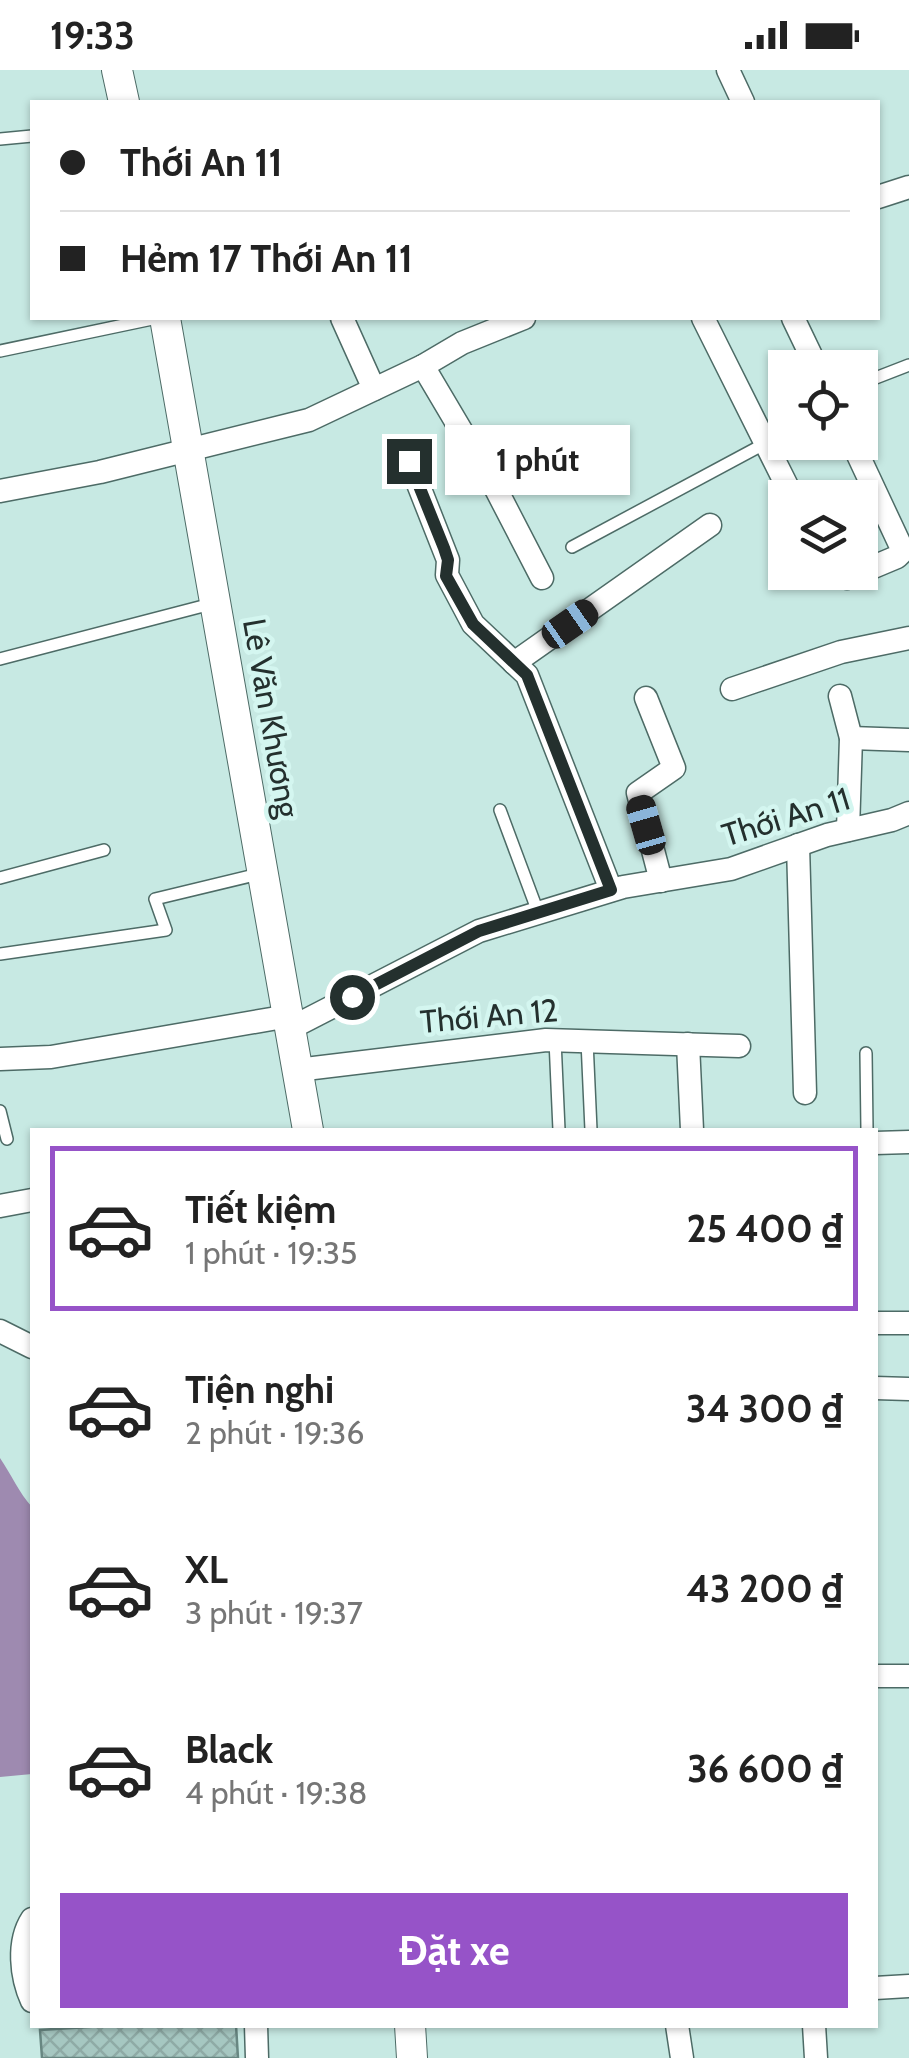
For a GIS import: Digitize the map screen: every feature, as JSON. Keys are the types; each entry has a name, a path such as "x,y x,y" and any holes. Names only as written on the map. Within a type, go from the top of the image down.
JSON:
{"main road":[{"path":"117,70 124,100"},
{"name":"Lê Văn Khương","path":"165,320 290,1022 304,1128"},
{"path":"410,2028 412,2058"}],"street":[{"path":"728,70 743,100"},
{"path":"880,196 909,188"},
{"path":"343,320 374,389"},
{"path":"0,490 309,420 423,366 462,343 519,320"},
{"path":"705,320 784,480"},
{"path":"794,320 808,350"},
{"path":"423,366 497,491 542,578"},
{"path":"409,461 448,560 446,576 473,624 527,675 611,890"},
{"path":"878,498 903,551 878,565"},
{"path":"514,664 710,524"},
{"path":"732,690 841,652 909,638"},
{"path":"840,696 851,738 848,830"},
{"path":"646,698 674,765 672,773 638,793 661,881"},
{"path":"851,738 909,740"},
{"name":"Thới An 11","path":"0,1059 51,1057 290,1022 479,931 611,890 731,870 798,845 909,812"},
{"path":"798,845 805,1093"},
{"name":"Thới An 12","path":"297,1070 554,1040 739,1046"},
{"path":"688,1044 692,1128"},
{"path":"878,1143 909,1142"},
{"path":"0,1206 30,1200"},
{"path":"878,1322 909,1323"},
{"path":"0,1332 30,1346"},
{"path":"878,1388 909,1389"},
{"path":"878,1676 909,1676"},
{"path":"30,1922 22,1958 30,1993"},
{"path":"878,1988 909,1986"},
{"path":"256,2028 257,2058"},
{"path":"677,2028 682,2058"},
{"path":"814,2028 816,2058"}],"lane":[{"path":"0,139 30,136"},
{"path":"0,351 147,320"},
{"path":"878,377 909,365"},
{"path":"572,547 766,442"},
{"path":"0,659 215,603"},
{"path":"500,810 538,912"},
{"path":"0,878 104,850"},
{"path":"0,954 166,930 156,900 263,872"},
{"path":"554,1040 559,1128"},
{"path":"587,1041 591,1128"},
{"path":"866,1053 867,1128"},
{"path":"0,1110 7,1140"}],"shaded area":[{"path":"0,1458 30,1504 30,1774 0,1777"}],"building":[{"path":"236,2028 238,2058 42,2058 40,2030"}],"route":[{"path":"352,997 479,931 611,890 527,675 473,624 446,576 448,560 409,461"}]}
